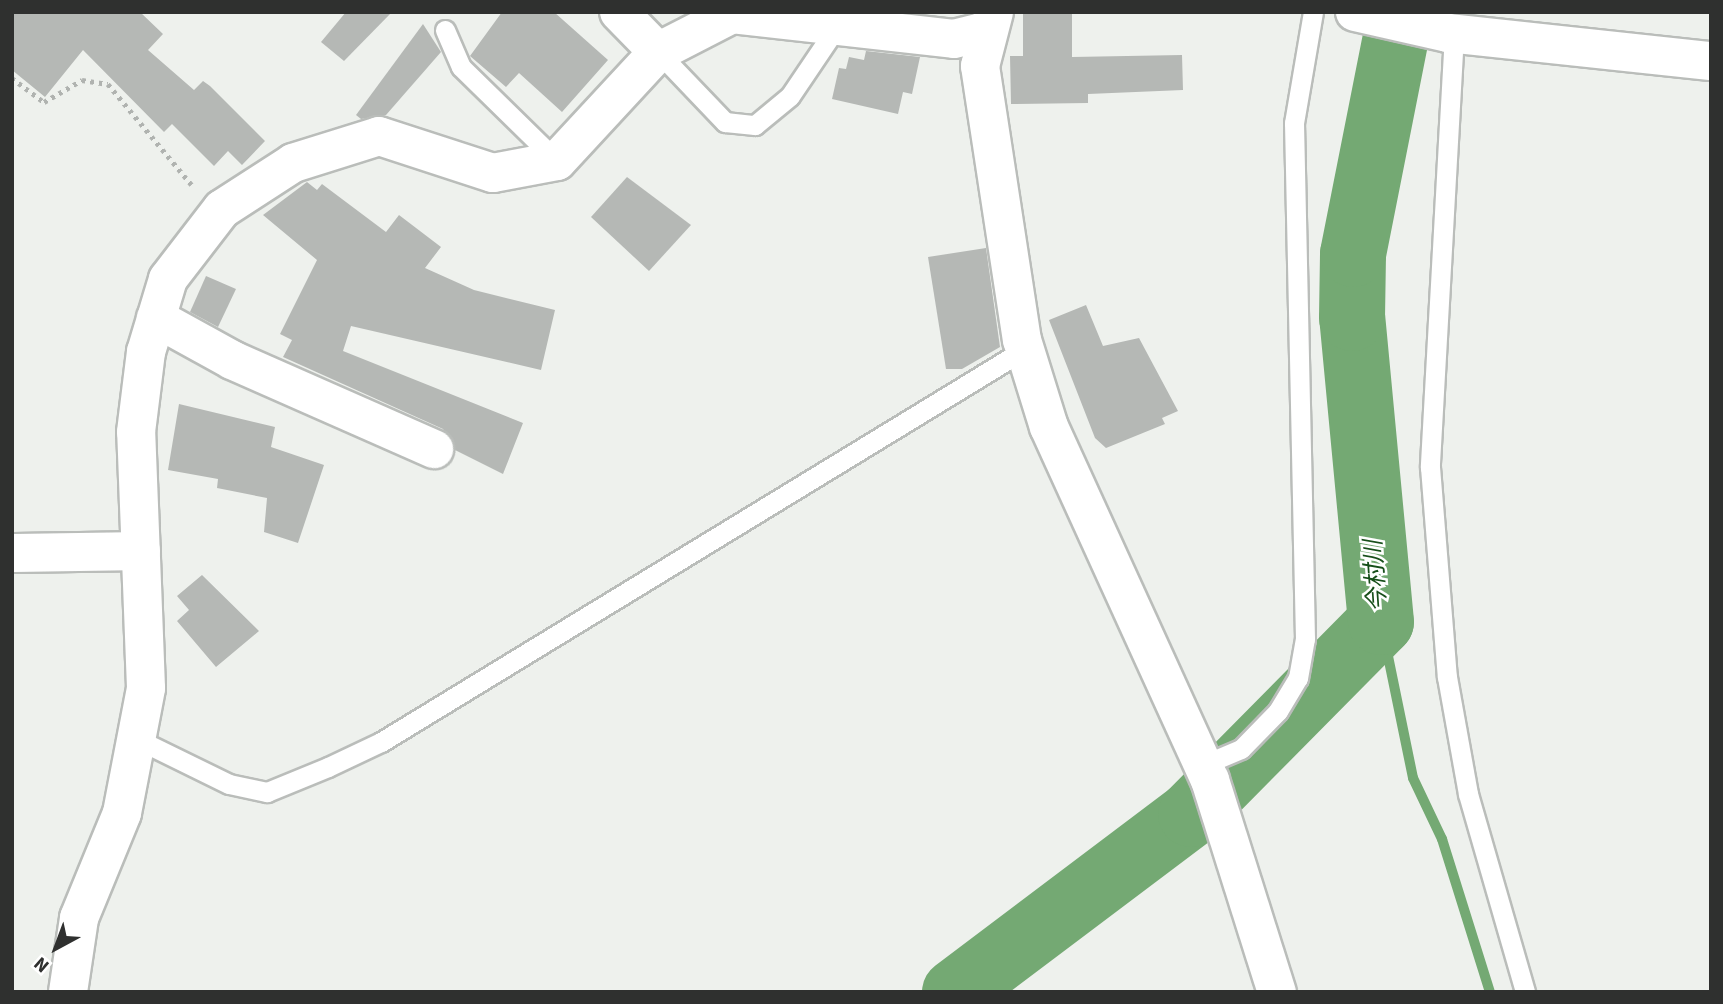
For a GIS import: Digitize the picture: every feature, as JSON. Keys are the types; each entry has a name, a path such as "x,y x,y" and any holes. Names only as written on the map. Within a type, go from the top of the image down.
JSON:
{"street":[{"path":"619,12 658,52"},
{"path":"1355,12 1452,26 1709,52"},
{"path":"68,992 79,918 122,813 146,688 135,432 156,318 168,279 218,215 293,163 379,136 493,173 558,161 658,52 732,14 840,22 954,39 990,22"},
{"path":"990,22 980,66 1024,349 1049,428 1206,773 1231,841 1277,992"},
{"path":"156,318 232,360 434,449"},
{"path":"12,553 141,551"}],"lane":[{"path":"1206,773 1241,749 1278,711 1298,678 1305,639 1294,123 1313,12"},
{"path":"658,52 725,122 755,125 790,96 840,22"},
{"path":"1452,26 1430,467 1447,677 1468,794 1525,992"},
{"path":"445,30 461,67 558,161"},
{"path":"137,739 229,784 267,792 328,766 380,742 1024,349"}],"path":[{"path":"12,78 44,102 82,80 108,84 218,215"}],"building":[{"path":"12,12 140,12 163,34 148,50 194,90 203,81 210,86 265,141 242,165 228,151 214,166 172,124 164,132 83,50 45,97 12,70"},
{"path":"346,12 392,12 344,61 321,42"},
{"path":"502,12 554,12 608,60 562,112 519,73 506,87 470,56"},
{"path":"1023,12 1072,12 1072,57 1182,55 1183,90 1088,94 1088,103 1011,104 1010,56 1023,56"},
{"path":"423,24 441,52 386,115 361,119 356,115"},
{"path":"866,51 920,57 912,94 903,92 898,114 832,99 839,68 846,69 849,57 864,60"},
{"path":"627,177 691,225 649,271 591,217"},
{"path":"307,182 317,190 322,184 386,232 399,215 441,247 425,268 474,290 555,310 541,370 351,326 343,351 523,423 503,474 455,450 443,429 283,357 292,340 280,334 317,260 263,215"},
{"path":"986,248 1000,347 962,369 946,369 928,257"},
{"path":"206,276 236,289 218,327 190,312"},
{"path":"1086,305 1103,346 1139,338 1178,411 1162,418 1165,424 1106,448 1095,438 1049,320"},
{"path":"179,404 275,427 271,447 324,465 298,543 264,532 267,498 217,488 218,479 168,470"},
{"path":"202,575 259,631 216,667 177,621 189,610 177,596"}],"waterway":[{"name":"今村川","path":"955,992 1191,814 1381,622 1352,318 1353,254 1401,12"},
{"path":"1381,622 1413,778 1442,839 1490,992"}]}
